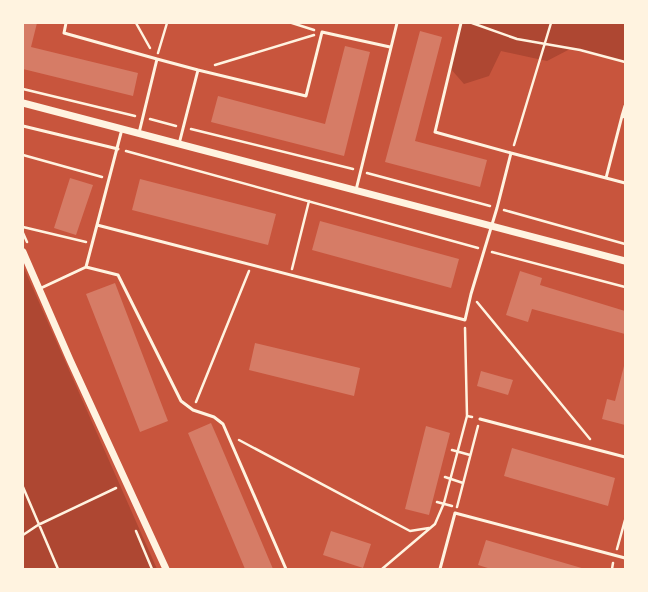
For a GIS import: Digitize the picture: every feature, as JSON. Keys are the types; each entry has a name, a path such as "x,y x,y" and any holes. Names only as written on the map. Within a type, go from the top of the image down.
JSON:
{"street":[{"path":"23,103 625,261"},
{"path":"23,252 38,289 166,569"}],"lane":[{"path":"66,23 64,33 198,70 306,96 322,32 390,47"},
{"path":"355,191 397,23"},
{"path":"461,23 435,132 625,183"},
{"path":"139,134 157,59"},
{"path":"179,144 198,70"},
{"path":"606,178 624,116 625,106"},
{"path":"23,126 118,148"},
{"path":"86,268 122,129"},
{"path":"97,225 465,320 511,153"},
{"path":"38,289 86,268 118,275 181,401 193,410 214,417 223,424 286,569"},
{"path":"480,419 625,457"},
{"path":"440,569 455,513 625,558"}],"path":[{"path":"136,23 157,59"},
{"path":"157,59 167,23"},
{"path":"292,23 322,32"},
{"path":"472,23 517,39 580,50 625,62"},
{"path":"511,153 550,23"},
{"path":"198,70 322,32"},
{"path":"23,89 360,171 625,244"},
{"path":"118,148 485,250 625,287"},
{"path":"23,155 104,178"},
{"path":"290,275 309,201"},
{"path":"23,227 88,243"},
{"path":"193,410 251,264"},
{"path":"471,294 599,450"},
{"path":"382,569 434,524 444,503 467,416 465,320"},
{"path":"455,513 480,419 467,416"},
{"path":"236,437 240,441 410,531 430,528"},
{"path":"452,450 470,455"},
{"path":"445,477 463,483"},
{"path":"23,487 58,569"},
{"path":"23,535 38,525 116,488"},
{"path":"437,502 457,507"},
{"path":"612,569 625,520"}],"shaded area":[{"path":"461,23 625,23 625,62 570,49 547,61 501,51 489,76 464,84 450,68"},
{"path":"23,266 157,569 23,569"}],"building":[{"path":"23,23 37,23 31,47 138,73 133,96 23,69"},
{"path":"420,31 442,37 415,141 487,160 480,187 385,162"},
{"path":"345,46 370,52 344,156 211,122 218,96 325,124"},
{"path":"70,178 93,185 76,235 54,228"},
{"path":"140,179 276,214 268,245 132,210"},
{"path":"320,221 459,259 451,288 312,250"},
{"path":"520,271 542,278 540,285 625,311 625,334 532,309 528,322 506,315"},
{"path":"115,283 168,421 140,432 86,294"},
{"path":"255,343 360,368 354,396 249,370"},
{"path":"624,366 625,425 602,419 607,399 615,401"},
{"path":"481,371 513,380 508,395 477,386"},
{"path":"211,423 273,569 245,569 188,433"},
{"path":"426,426 450,433 429,515 405,509"},
{"path":"512,448 615,478 608,506 504,476"},
{"path":"331,531 371,544 363,568 323,555"},
{"path":"486,540 585,569 491,569 478,565"}]}
